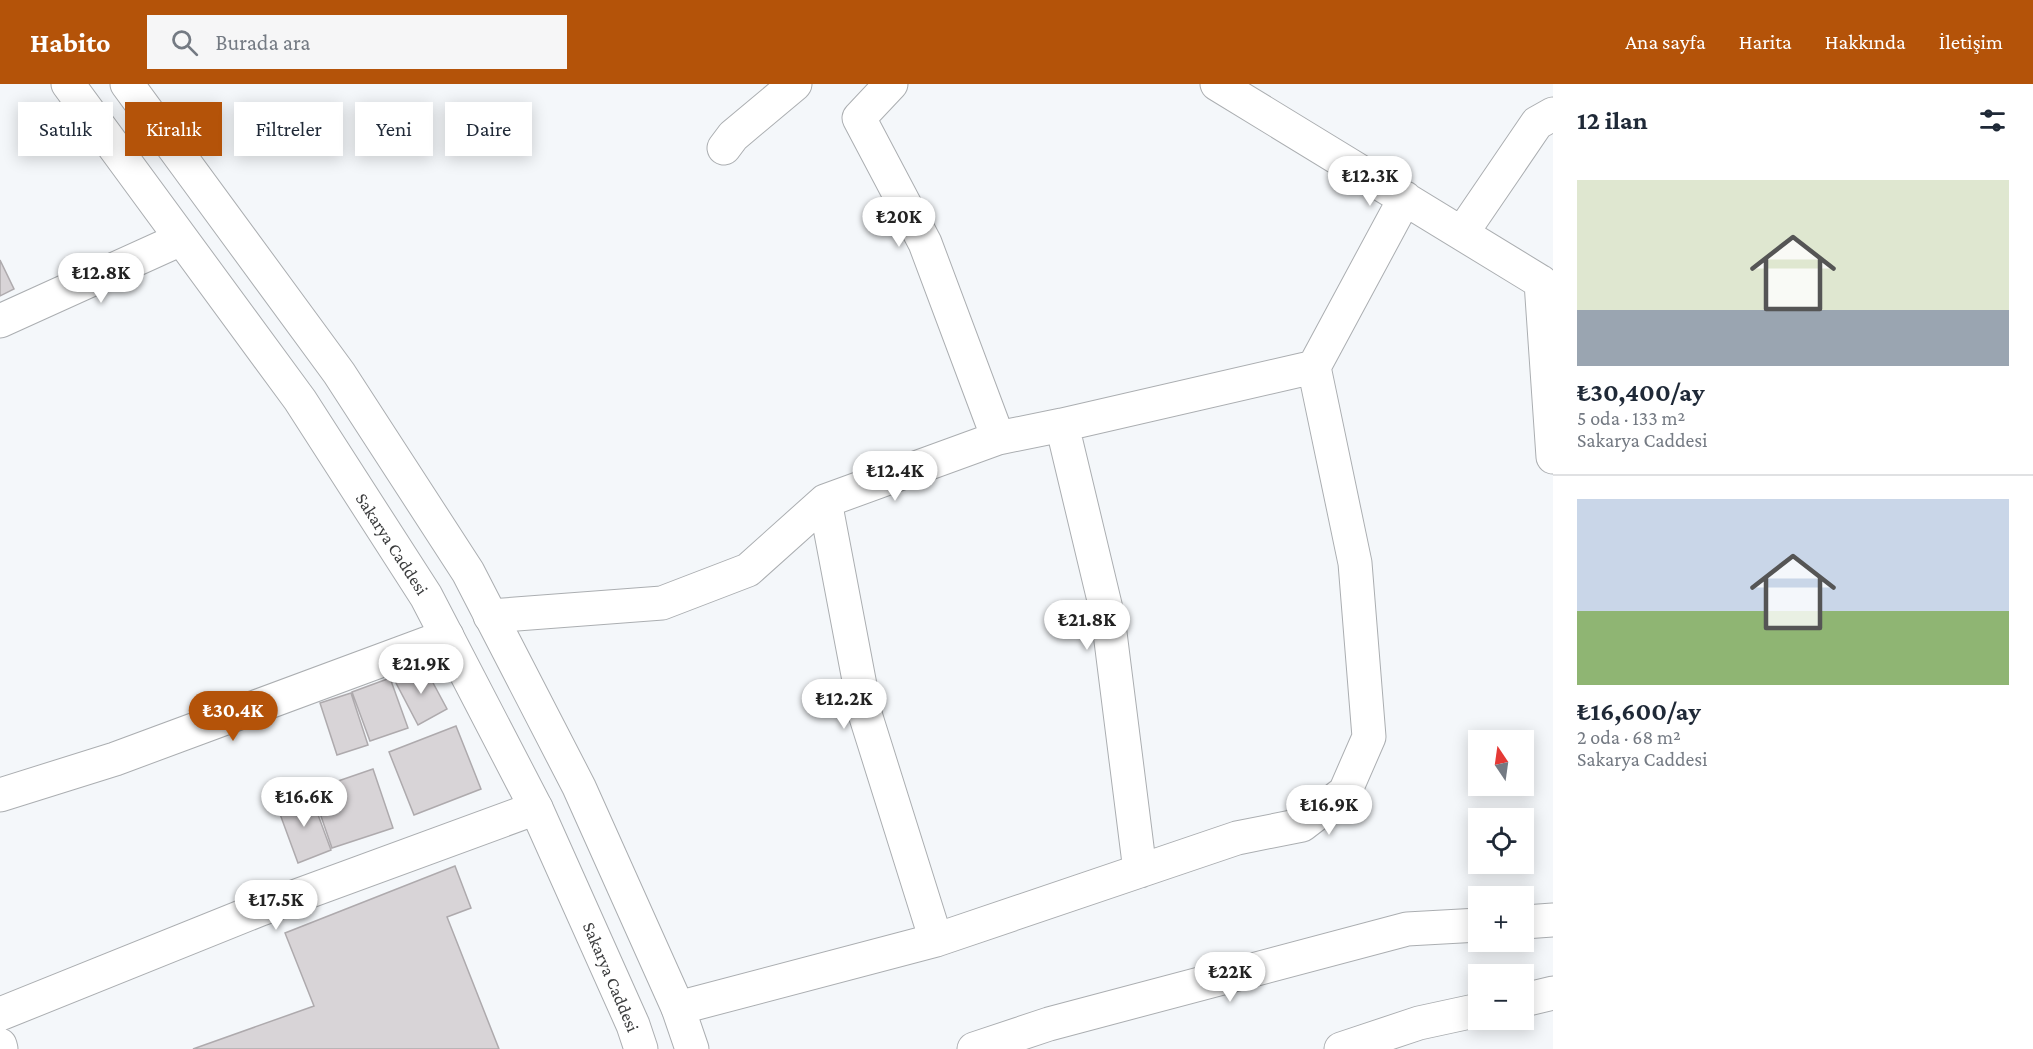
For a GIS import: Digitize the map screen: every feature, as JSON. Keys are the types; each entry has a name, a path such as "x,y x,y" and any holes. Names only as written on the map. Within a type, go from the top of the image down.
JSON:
{"street":[{"name":"Sakarya Caddesi","path":"68,84 300,400 426,596 536,808 633,1025 641,1049"},
{"path":"127,84 339,373 468,572 579,787 678,1008 692,1049"},
{"path":"724,147 733,136 795,84"},
{"path":"891,84 859,118 925,243 998,438"},
{"path":"1217,84 1547,287 1553,457"},
{"path":"1462,233 1537,123 1553,114"},
{"path":"678,1008 936,940 1237,838 1302,825 1345,792 1369,737 1355,563 1314,367 1405,198"},
{"path":"0,321 181,239"},
{"path":"490,616 662,603 748,570 825,501 998,438 1314,367"},
{"path":"1062,425 1108,617 1140,871"},
{"path":"825,501 866,717 936,940"},
{"path":"0,795 115,759 447,636"},
{"path":"0,1014 261,909 536,808"},
{"path":"1534,921 1553,920"},
{"path":"974,1049 1049,1024 1407,930 1468,926"},
{"path":"1534,998 1553,993"},
{"path":"1341,1049 1419,1023 1468,1012"}],"building":[{"path":"0,260 14,289 0,296"},
{"path":"424,666 447,709 418,725 395,681"},
{"path":"390,678 408,728 370,741 352,692"},
{"path":"351,693 368,745 337,755 320,703"},
{"path":"456,726 481,789 414,815 389,752"},
{"path":"373,769 393,828 332,848 312,790"},
{"path":"310,793 331,850 298,863 277,806"},
{"path":"455,866 471,908 447,917 499,1049 193,1049 314,1006 285,933"}]}
